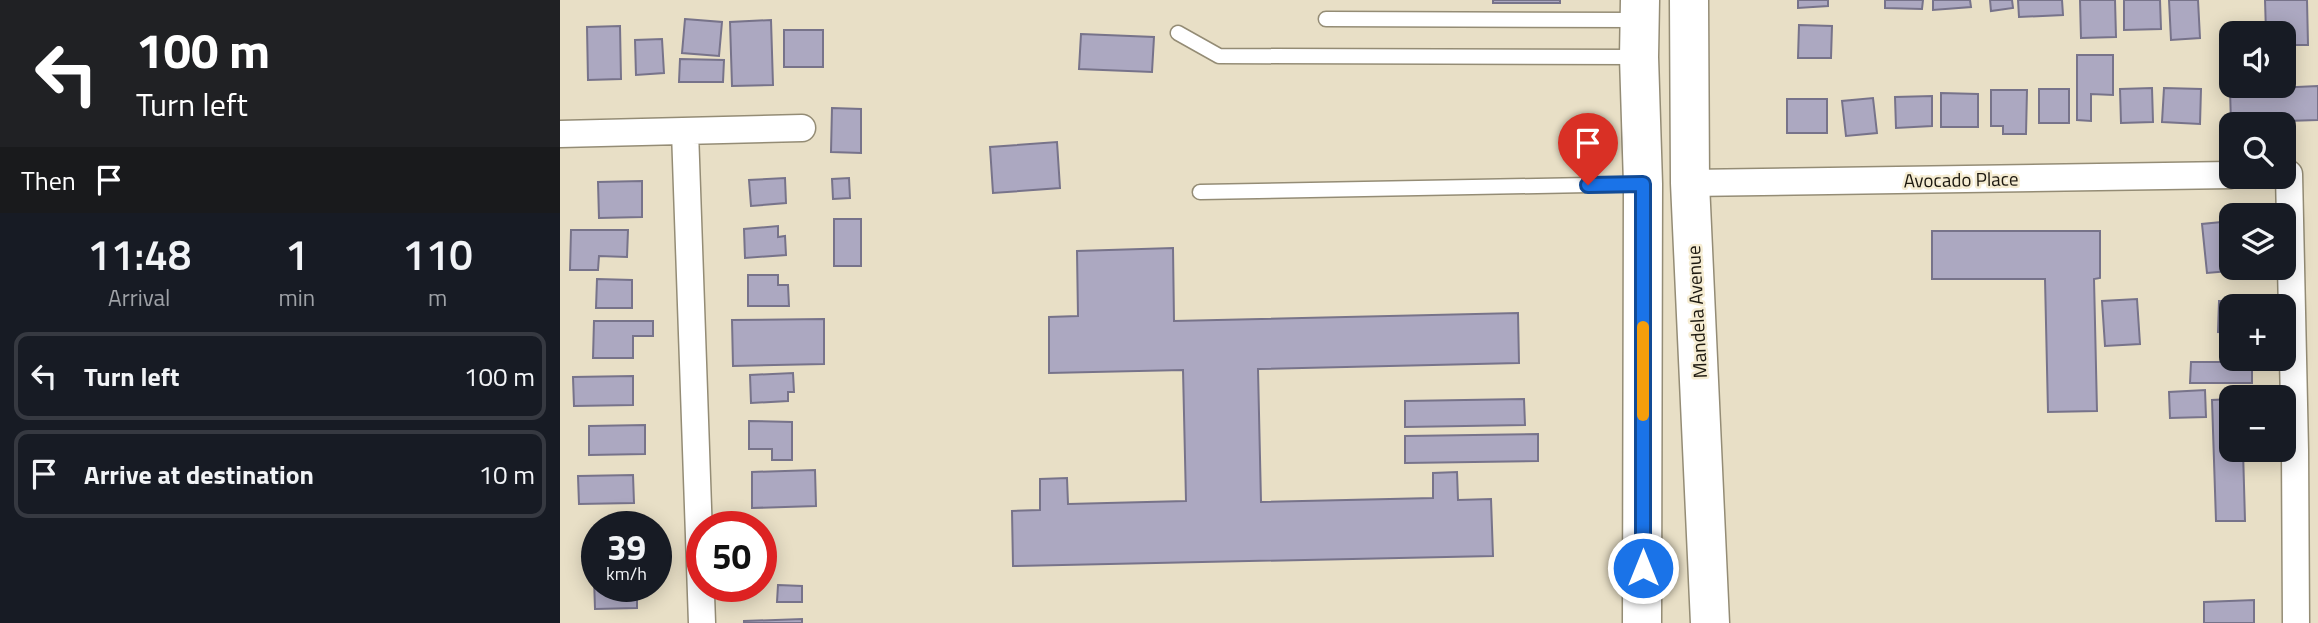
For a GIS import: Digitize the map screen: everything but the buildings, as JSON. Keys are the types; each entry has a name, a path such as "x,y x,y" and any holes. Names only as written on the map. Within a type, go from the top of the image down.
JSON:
{"main road":[{"name":"Mandela Avenue","path":"1689,0 1690,183 1710,623"},
{"path":"1640,26 1643,184 1643,623"}],"street":[{"path":"560,134 802,128"},
{"path":"685,131 702,623"},
{"name":"Avocado Place","path":"1690,183 2219,175"},
{"path":"2290,189 2306,450 2296,623"}],"lane":[{"path":"1326,19 1640,26"},
{"path":"1178,33 1219,55 1640,26"},
{"path":"1200,192 1643,184"}],"slow traffic":[{"path":"1643,327 1643,415"}],"route":[{"path":"1588,185 1643,184 1643,568"}]}
